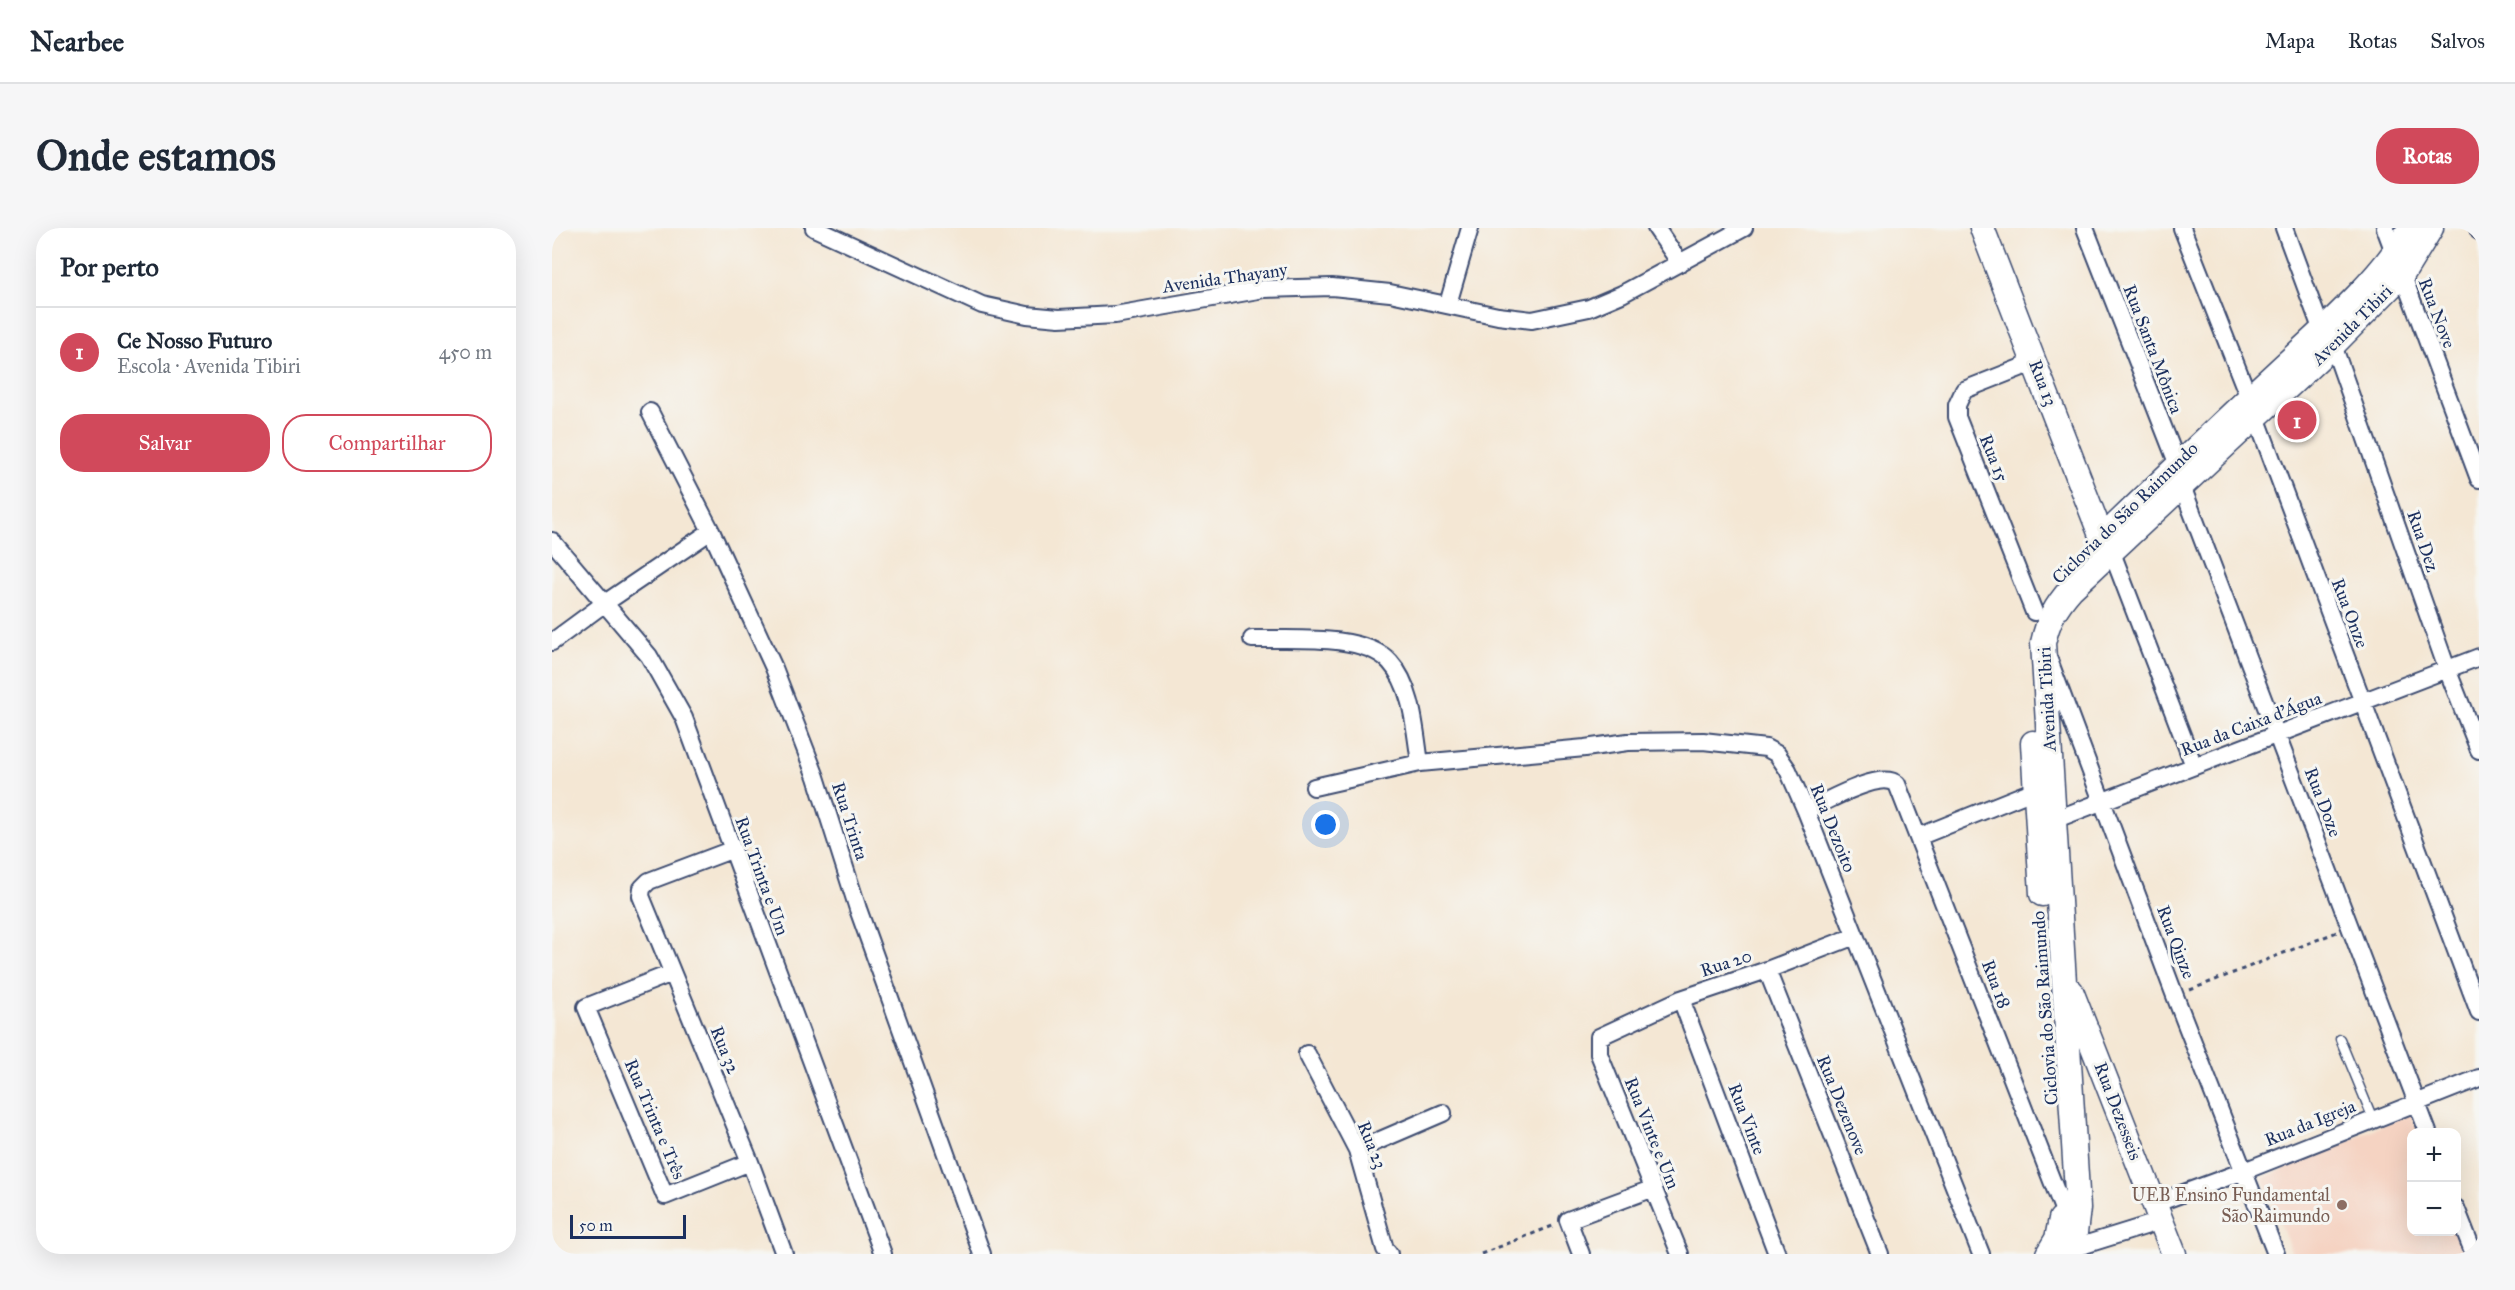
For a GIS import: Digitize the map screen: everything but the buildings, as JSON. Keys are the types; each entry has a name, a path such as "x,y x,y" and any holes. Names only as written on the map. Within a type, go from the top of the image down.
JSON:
{"main road":[{"name":"Rua 13","path":"1982,228 2107,544"},
{"name":"Avenida Tibiri","path":"2398,264 2410,228"},
{"name":"Avenida Tibiri","path":"2065,1253 2057,1239 2070,1209 2063,968 2046,823 2035,790 2028,650 2034,612 2049,590 2107,544 2327,338 2431,228"},
{"name":"Avenida Tibiri","path":"2070,1209 2046,823 2043,643 2047,623 2054,609 2107,544"},
{"name":"Rua Dezesseis","path":"2063,968 2174,1254"}],"street":[{"name":"Avenida Thayany","path":"814,228 982,305 1027,315 1059,318 1115,315 1264,289 1332,287 1390,293 1498,316 1532,320 1589,308 1622,294 1744,228"},
{"path":"1448,304 1470,228"},
{"path":"1656,228 1680,263"},
{"name":"Rua Santa Mônica","path":"2085,228 2180,476"},
{"name":"Rua Onze","path":"2182,228 2479,1012"},
{"name":"Rua Dez","path":"2284,228 2479,750"},
{"name":"Rua Nove","path":"2385,228 2479,479"},
{"name":"Rua 15","path":"2034,612 1957,417 1957,405 1964,390 2035,362"},
{"name":"Rua Trinta","path":"650,412 711,531 774,668 816,777 858,909 982,1254"},
{"name":"Rua Doze","path":"2180,476 2426,1128"},
{"path":"552,642 711,531"},
{"name":"Rua Trinta e Um","path":"552,541 649,656 684,718 884,1254"},
{"name":"Rua 13","path":"2107,544 2194,766"},
{"path":"1252,639 1342,641 1360,644 1384,656 1391,663 1403,684 1420,763"},
{"name":"Rua Qinze","path":"2043,643 2175,996 2276,1254"},
{"name":"Rua da Caixa d'Água","path":"2046,823 2479,657"},
{"name":"Rua Dezoito","path":"1314,787 1420,763 1628,742 1703,741 1766,748 1777,754 1788,770 1806,811 1981,1254"},
{"name":"Rua 18","path":"1806,811 1871,782 1887,779 1897,784 2070,1209"},
{"path":"1918,837 2035,790"},
{"name":"Rua 32","path":"732,850 649,881 642,888 641,896 750,1162 784,1254"},
{"name":"Rua 20","path":"1610,1030 1681,999 1767,970 1855,936"},
{"name":"Rua Dezenove","path":"1767,970 1880,1254"},
{"name":"Rua Trinta e Três","path":"672,973 586,1006 665,1196 750,1162"},
{"name":"Rua Vinte","path":"1681,999 1777,1254"},
{"name":"Rua Vinte e Um","path":"1610,1030 1599,1037 1599,1054 1680,1254"},
{"name":"Rua 23","path":"1307,1054 1357,1150 1385,1249 1389,1254"},
{"name":"Rua da Igreja","path":"2065,1253 2244,1171 2479,1078"},
{"path":"1357,1150 1443,1113"},
{"path":"1581,1254 1568,1220 1654,1188"},
{"path":"2461,1219 2474,1254"}],"lane":[{"path":"2340,1039 2373,1119"}],"path":[{"path":"2175,996 2350,927"},
{"path":"1482,1254 1568,1220"}],"shaded area":[{"name":"UEB Ensino Fundamental São Raimundo","path":"2411,1113 2417,1128 2407,1128 2407,1236 2458,1236 2465,1254 2292,1254 2263,1178"}],"place":[{"name":"Ce Nosso Futuro","path":"2297,420"},
{"name":"UEB Ensino Fundamental São Raimundo","path":"2342,1205"}]}
